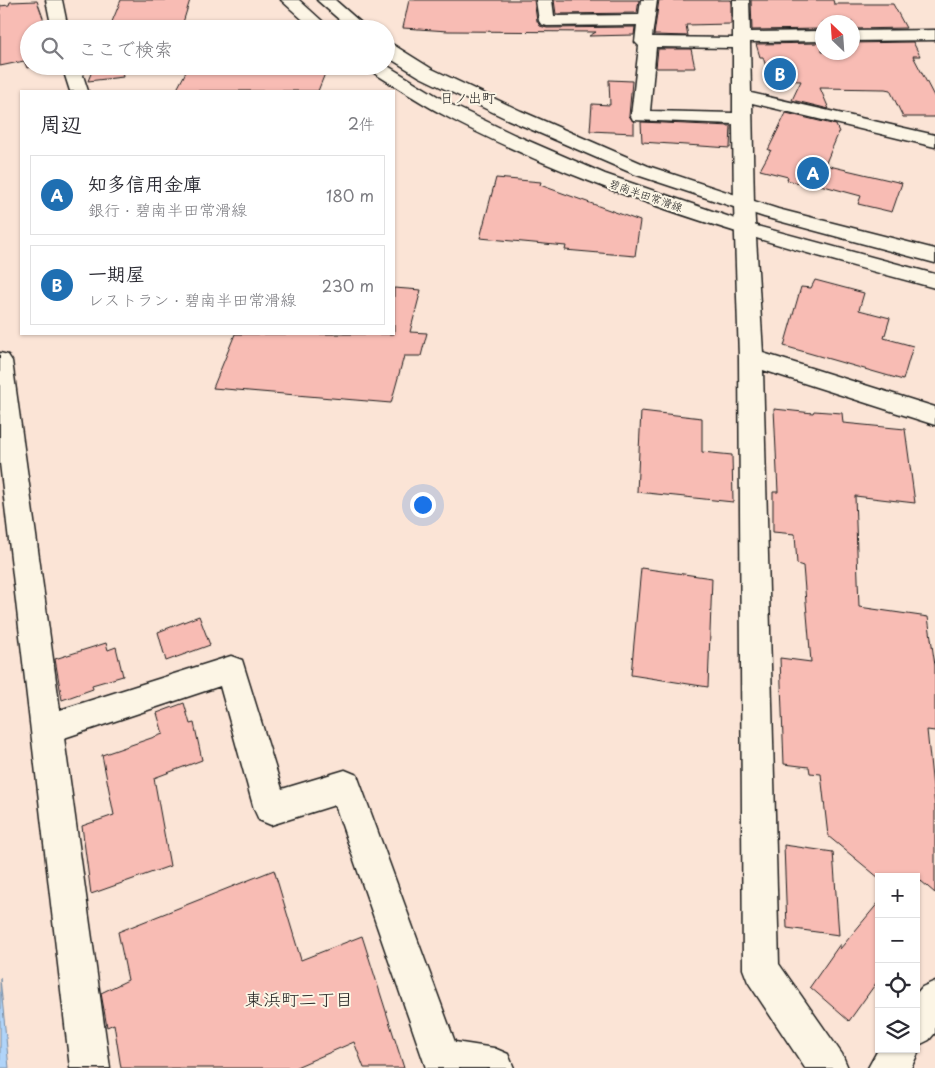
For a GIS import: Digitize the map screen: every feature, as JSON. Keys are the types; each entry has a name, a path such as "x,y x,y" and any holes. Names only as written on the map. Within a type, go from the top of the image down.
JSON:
{"street":[{"path":"54,0 58,20"},
{"path":"289,0 312,20"},
{"path":"325,0 349,20"},
{"path":"544,0 546,21 647,20"},
{"path":"649,0 643,42 815,36"},
{"path":"741,0 745,217 751,358 761,969 828,1068"},
{"path":"860,36 930,39"},
{"path":"648,42 640,116 743,119"},
{"name":"碧南半田常滑線","path":"395,54 426,73 514,116 745,217 935,281"},
{"path":"75,75 79,90"},
{"name":"碧南半田常滑線","path":"390,75 446,109 517,143 598,178 745,217 935,256"},
{"path":"743,96 935,141"},
{"path":"751,358 935,416"},
{"path":"0,361 90,1068"},
{"path":"47,729 231,669 271,809 345,786 442,1059 494,1068"},
{"path":"920,1021 935,1000"},
{"path":"888,1068 898,1053"}],"water":[{"path":"0,978 9,1068 0,1068"}],"building":[{"path":"121,0 190,0 184,20 113,20"},
{"path":"409,0 534,0 537,21 540,26 547,28 635,27 634,35 589,36 596,32 448,31 403,28"},
{"path":"554,0 639,0 637,13 556,14"},
{"path":"659,0 731,0 731,24 686,25 688,36 654,35"},
{"path":"751,0 833,0 834,4 893,4 906,28 860,29 860,15 815,15 815,29 752,30"},
{"path":"37,1 44,20 20,20 20,62 0,66 0,6 9,5 10,2"},
{"path":"913,42 920,56 913,56 935,98 935,117 903,117 890,90 885,89 820,88 829,109 792,100 801,81 770,80 763,57 760,57 756,44 815,43 815,60 860,60 860,43"},
{"path":"658,49 691,49 695,68 656,68"},
{"path":"90,75 123,75 123,77 88,81"},
{"path":"184,75 324,75 318,90 177,90"},
{"path":"609,80 632,81 629,116 634,122 634,133 590,131 592,104 610,105"},
{"path":"786,113 836,125 839,132 825,165 902,183 892,212 858,204 861,196 809,182 807,185 787,180 788,177 760,170 771,150 768,150"},
{"path":"641,122 731,126 730,148 642,142"},
{"path":"496,178 541,182 540,185 640,221 635,256 565,250 566,246 480,238"},
{"path":"815,280 864,293 859,310 890,318 884,338 913,346 903,380 784,346 801,287 811,288"},
{"path":"395,288 421,290 410,332 427,333 421,356 404,356 391,403 213,388 235,335 395,335"},
{"path":"774,409 813,413 814,411 842,413 843,423 905,429 915,503 855,496 859,607 928,617 935,666 935,731 927,730 935,807 935,893 921,881 920,882 920,873 875,873 875,875 828,836 821,774 810,773 809,767 784,764 780,658 811,662 803,566 797,564 795,534 773,532 773,492 778,492"},
{"path":"641,411 702,418 702,452 732,455 733,502 637,492"},
{"path":"641,568 712,578 708,687 631,675"},
{"path":"199,616 210,645 166,661 158,632"},
{"path":"106,643 108,650 116,647 123,676 92,685 93,689 62,700 55,659"},
{"path":"184,703 190,724 194,723 202,760 154,778 170,866 91,894 82,826 114,815 102,755 163,734 157,713"},
{"path":"784,845 833,852 839,935 787,928"},
{"path":"274,870 301,960 362,936 404,1068 364,1068 354,1042 294,1068 121,1068 114,1024 107,1027 101,993 128,980 118,932"},
{"path":"875,907 875,985 849,1021 810,987 840,944 840,949"}],"place":[{"name":"一期屋","path":"780,74"},
{"name":"知多信用金庫","path":"813,173"}],"district":[{"name":"日ノ出町","path":"468,97"},
{"name":"東浜町二丁目","path":"299,998"}]}
